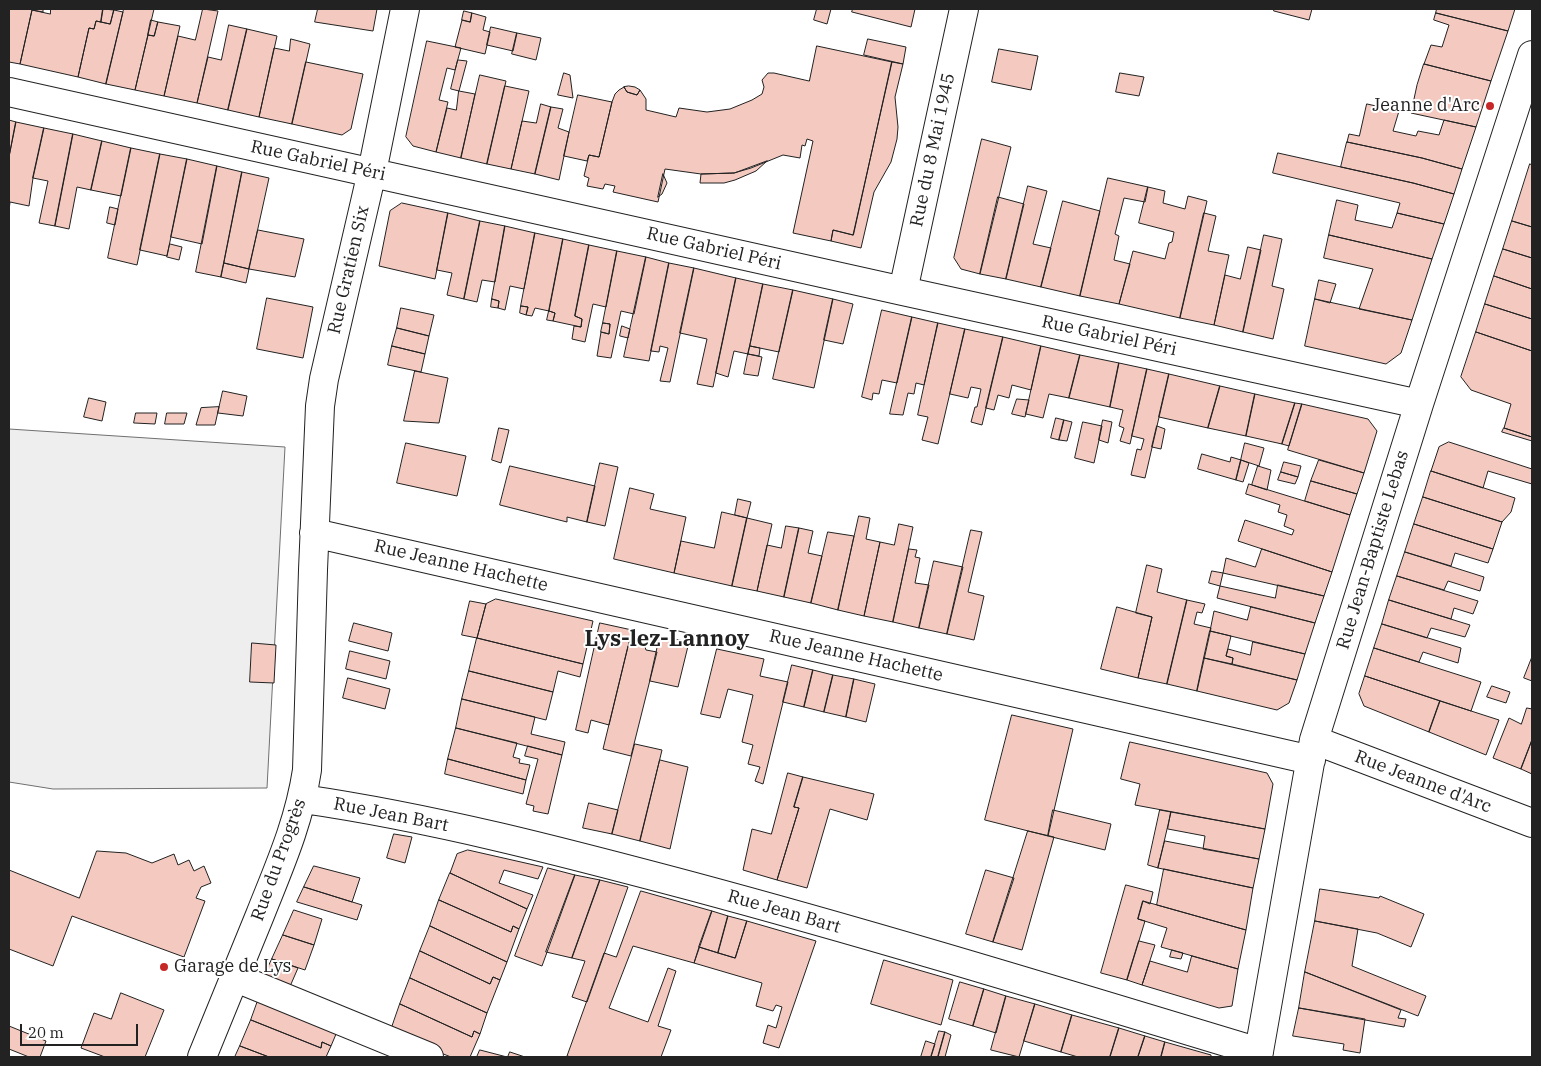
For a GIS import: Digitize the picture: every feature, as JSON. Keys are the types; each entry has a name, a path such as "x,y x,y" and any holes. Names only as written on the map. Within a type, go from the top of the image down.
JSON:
{"street":[{"name":"Rue Gratien Six","path":"314,533 320,406 324,379 372,172 405,9"},
{"name":"Rue du 8 Mai 1945","path":"903,291 964,9"},
{"name":"Rue Jean-Baptiste Lebas","path":"1258,1054 1313,750 1419,404 1532,55"},
{"name":"Rue Gabriel Péri","path":"9,92 1419,404"},
{"name":"Rue Jeanne Hachette","path":"314,533 1313,750"},
{"name":"Rue du Progrès","path":"202,1057 295,828 303,799 307,770 314,533"},
{"name":"Rue Jeanne d'Arc","path":"1313,750 1532,823"},
{"name":"Rue Jean Bart","path":"303,799 477,832 599,862 759,905 1258,1054"},
{"path":"234,977 429,1057"}],"shaded area":[{"path":"9,429 285,447 267,788 53,789 9,782"}],"building":[{"path":"9,9 43,9 43,12 32,10 20,64 9,62"},
{"path":"51,9 103,9 101,22 96,21 94,29 89,28 78,77 20,64 32,10 50,14"},
{"path":"103,9 114,10 110,24 101,22"},
{"path":"124,9 154,9 135,90 106,84"},
{"path":"203,9 218,11 197,103 164,96 178,36 195,40"},
{"path":"318,9 377,9 373,31 315,22"},
{"path":"817,9 831,9 827,24 814,20"},
{"path":"853,9 915,9 911,27 852,12"},
{"path":"1274,9 1312,9 1309,20 1274,11"},
{"path":"1437,9 1515,9 1508,31 1436,13"},
{"path":"114,10 123,12 106,84 78,77 89,28 94,29 96,21 110,24"},
{"path":"464,11 472,13 470,22 462,20"},
{"path":"472,13 486,17 483,30 490,32 485,54 455,47 462,20 470,22"},
{"path":"1436,13 1508,31 1491,81 1424,64 1431,45 1442,47 1449,25 1434,20"},
{"path":"151,20 158,22 154,36 148,35"},
{"path":"158,22 180,26 164,96 135,90 148,35 154,36"},
{"path":"229,25 247,29 228,110 197,103 208,57 221,60"},
{"path":"491,27 517,33 513,51 487,45"},
{"path":"247,29 277,36 259,117 228,110"},
{"path":"517,33 541,38 536,60 512,54"},
{"path":"291,39 310,44 292,124 259,117 274,48 289,51"},
{"path":"868,39 906,47 903,64 864,55"},
{"path":"427,41 461,48 455,70 447,68 439,100 448,102 436,152 413,146 406,137"},
{"path":"817,46 892,62 853,235 833,230 831,241 793,233 813,141 807,139 805,146 802,145 800,158 783,155 734,173 701,174 665,169 658,202 613,192 615,186 605,184 603,189 587,186 589,178 584,176 589,155 599,157 612,102 619,90 624,87 627,92 637,95 640,90 646,99 646,110 676,117 679,108 707,112 730,109 762,94 764,87 762,80 768,73 809,81"},
{"path":"999,49 1038,56 1031,90 992,82"},
{"path":"458,60 467,61 459,91 451,89"},
{"path":"306,62 363,74 351,129 342,135 292,124"},
{"path":"892,62 903,64 895,97 898,127 891,162 874,192 861,248 831,241 833,230 853,235"},
{"path":"1424,64 1491,81 1476,127 1411,113"},
{"path":"564,73 570,75 573,98 558,95"},
{"path":"1120,73 1144,77 1139,96 1116,92"},
{"path":"480,75 506,81 487,164 461,158"},
{"path":"505,86 529,91 511,169 487,164"},
{"path":"629,86 640,90 637,95 627,92 624,87"},
{"path":"459,91 475,94 461,158 436,152 447,108 456,110"},
{"path":"578,95 612,102 599,157 589,155 587,161 564,156"},
{"path":"541,104 551,107 535,174 511,169 522,121 536,123"},
{"path":"1367,104 1399,111 1393,131 1416,136 1418,131 1439,135 1444,120 1476,127 1462,169 1422,158 1347,142 1349,134 1359,136"},
{"path":"551,107 563,109 558,128 569,132 559,180 535,174"},
{"path":"9,120 16,122 9,157"},
{"path":"16,122 44,128 29,206 10,202 9,211 9,157"},
{"path":"44,128 73,134 55,226 39,223 48,181 33,178"},
{"path":"73,134 102,141 91,190 77,187 69,229 55,226"},
{"path":"982,139 1011,147 980,274 961,269 954,258"},
{"path":"102,141 131,148 121,196 91,190"},
{"path":"1347,142 1422,158 1462,169 1454,194 1341,167"},
{"path":"131,148 160,154 137,265 108,258"},
{"path":"1278,153 1454,194 1444,224 1397,213 1400,203 1273,173"},
{"path":"160,154 187,159 167,256 140,250"},
{"path":"187,159 217,166 202,244 171,237"},
{"path":"767,161 756,171 735,180 724,183 700,183 701,174 734,173"},
{"path":"1530,164 1532,165 1532,227 1512,221"},
{"path":"217,166 242,172 221,277 196,272"},
{"path":"242,172 269,178 249,269 224,263"},
{"path":"663,174 667,183 662,194 658,197"},
{"path":"1108,178 1148,187 1145,202 1124,198 1115,234 1119,236 1114,260 1130,264 1119,304 1080,296"},
{"path":"1028,186 1047,191 1033,244 1051,248 1041,287 1006,279"},
{"path":"1148,187 1165,191 1163,203 1185,209 1188,196 1207,201 1180,318 1119,304 1133,251 1165,259 1169,243 1172,242 1174,232 1139,223"},
{"path":"998,197 1024,204 1006,279 980,274"},
{"path":"1337,200 1358,205 1355,220 1392,228 1397,213 1444,224 1432,259 1329,235"},
{"path":"1063,201 1100,211 1080,296 1041,287"},
{"path":"402,203 448,213 435,279 379,266 390,211"},
{"path":"110,207 118,209 115,225 107,223"},
{"path":"448,213 480,221 464,299 447,295 452,273 437,270"},
{"path":"1204,213 1216,216 1208,251 1229,255 1214,325 1180,318"},
{"path":"480,221 505,226 495,282 482,280 477,302 464,299"},
{"path":"1512,221 1532,227 1532,258 1503,249"},
{"path":"505,226 535,233 524,289 510,286 505,310 498,308 499,301 492,299"},
{"path":"258,230 304,239 295,277 249,269"},
{"path":"535,233 563,239 549,311 535,308 532,316 526,315 528,307 521,306"},
{"path":"1264,235 1282,239 1272,286 1284,289 1273,339 1243,332"},
{"path":"1329,235 1432,259 1412,320 1359,309 1373,269 1324,258"},
{"path":"563,239 589,245 575,316 582,319 581,327 553,321 555,313 549,311"},
{"path":"170,244 182,247 179,260 167,257"},
{"path":"589,245 617,251 606,307 593,304 585,342 572,339 574,326 581,327 582,319 575,316"},
{"path":"1248,247 1261,250 1243,332 1214,325 1225,275 1240,279"},
{"path":"1503,249 1532,258 1532,289 1494,276"},
{"path":"617,251 646,257 634,314 621,311 611,358 597,356 601,332 609,334 610,324 603,323"},
{"path":"646,257 669,263 649,361 624,357"},
{"path":"224,263 249,269 246,283 221,277"},
{"path":"669,263 694,268 670,382 660,381 668,348 660,346 659,352 651,351"},
{"path":"694,268 736,278 713,387 697,384 707,339 680,333"},
{"path":"1494,276 1532,289 1532,319 1485,304"},
{"path":"736,278 763,284 748,354 734,351 728,377 716,373"},
{"path":"1319,280 1336,284 1330,303 1315,299"},
{"path":"763,284 793,290 779,352 750,346"},
{"path":"793,290 833,299 814,388 773,379"},
{"path":"267,298 313,307 303,358 257,349"},
{"path":"492,299 499,301 498,308 491,307"},
{"path":"833,299 853,304 843,344 824,340"},
{"path":"1315,299 1412,320 1401,353 1386,364 1305,346"},
{"path":"1485,304 1532,319 1532,351 1476,332"},
{"path":"521,306 528,307 526,315 520,313"},
{"path":"401,308 434,315 429,336 397,328"},
{"path":"882,310 912,317 897,383 882,380 879,394 873,393 872,400 862,397"},
{"path":"549,311 555,313 553,321 547,320"},
{"path":"912,317 938,323 924,385 916,383 914,394 908,393 903,415 890,414"},
{"path":"603,323 610,324 609,334 601,332"},
{"path":"938,323 965,329 938,444 922,440 928,417 918,415"},
{"path":"622,326 630,329 628,338 620,336"},
{"path":"397,328 429,336 425,354 392,346"},
{"path":"965,329 1003,337 982,425 971,422 981,389 971,387 968,398 950,394"},
{"path":"1476,332 1532,351 1532,437 1504,428 1511,404 1471,390 1461,377"},
{"path":"1003,337 1041,346 1031,390 1012,385 1009,398 998,395 994,410 986,408"},
{"path":"392,346 425,354 421,372 388,365"},
{"path":"750,346 760,348 759,356 748,354"},
{"path":"1041,346 1080,355 1069,398 1049,394 1043,418 1026,414"},
{"path":"748,354 762,357 758,376 744,374"},
{"path":"1080,355 1119,363 1110,407 1069,398"},
{"path":"1119,363 1147,369 1130,444 1120,441 1124,428 1119,426 1123,410 1110,407"},
{"path":"1147,369 1169,374 1145,478 1131,475 1137,449 1141,450 1144,439 1132,436"},
{"path":"415,371 448,378 439,423 404,421"},
{"path":"1169,374 1220,386 1208,428 1159,417"},
{"path":"1220,386 1255,394 1246,436 1208,428"},
{"path":"223,391 247,396 243,416 218,413"},
{"path":"1255,394 1295,403 1282,444 1246,436"},
{"path":"89,398 106,402 102,421 84,417"},
{"path":"1017,399 1029,400 1025,417 1012,414"},
{"path":"1295,403 1302,404 1289,446 1282,444"},
{"path":"1302,404 1368,419 1377,431 1364,473 1288,450"},
{"path":"219,407 215,425 196,425 201,408"},
{"path":"136,413 157,413 155,424 134,423"},
{"path":"167,413 187,413 184,424 165,424"},
{"path":"1056,418 1064,420 1059,440 1051,438"},
{"path":"1064,420 1072,422 1067,441 1059,440"},
{"path":"1103,420 1112,422 1108,443 1099,440"},
{"path":"1083,422 1102,426 1094,463 1075,458"},
{"path":"1157,426 1165,429 1161,449 1152,447"},
{"path":"499,428 509,430 501,463 492,460"},
{"path":"1504,428 1532,437 1532,441 1502,432"},
{"path":"1449,442 1532,469 1532,484 1488,471 1483,488 1431,471 1439,447"},
{"path":"406,443 466,456 457,496 397,483"},
{"path":"1245,443 1264,448 1259,466 1241,460"},
{"path":"1202,454 1230,462 1231,457 1241,460 1236,480 1198,469"},
{"path":"1241,460 1249,463 1243,482 1236,480"},
{"path":"1319,460 1364,473 1357,494 1311,481"},
{"path":"1284,462 1301,466 1298,477 1281,472"},
{"path":"600,463 618,467 605,526 587,522"},
{"path":"510,466 595,486 587,522 567,517 567,522 500,505"},
{"path":"1258,466 1271,470 1267,490 1252,485"},
{"path":"1431,471 1515,498 1511,512 1502,522 1423,497"},
{"path":"1281,472 1298,477 1295,484 1278,480"},
{"path":"1311,481 1357,494 1350,515 1305,501"},
{"path":"1249,484 1350,515 1332,572 1238,541 1245,520 1292,535 1294,530 1284,526 1287,515 1278,512 1280,505 1246,494"},
{"path":"630,488 654,494 650,509 686,517 674,573 614,559"},
{"path":"1423,497 1502,522 1493,549 1414,524"},
{"path":"738,499 751,502 747,518 735,515"},
{"path":"722,512 747,518 732,586 674,573 681,541 714,548"},
{"path":"859,516 870,518 866,539 880,542 864,616 838,610"},
{"path":"747,518 772,524 757,591 732,586"},
{"path":"899,524 913,527 893,622 864,616 880,542 894,545"},
{"path":"1414,524 1493,549 1488,563 1455,553 1451,566 1405,552"},
{"path":"786,526 799,528 784,597 757,591 767,545 781,548"},
{"path":"799,528 813,531 808,553 822,556 811,603 784,597"},
{"path":"971,530 982,532 968,592 984,596 974,640 947,634"},
{"path":"828,532 854,536 838,610 811,603"},
{"path":"909,549 917,550 915,557 920,558 915,583 929,585 919,628 893,622"},
{"path":"1262,549 1332,572 1324,596 1223,573 1226,558 1255,567"},
{"path":"1405,552 1484,577 1480,591 1448,581 1444,590 1397,576"},
{"path":"934,561 963,567 947,634 919,628"},
{"path":"1147,565 1162,569 1157,592 1187,600 1167,684 1138,678 1152,617 1136,613"},
{"path":"1212,571 1223,573 1220,586 1209,583"},
{"path":"1397,576 1478,601 1473,614 1454,608 1451,619 1389,600"},
{"path":"1278,585 1324,596 1315,623 1217,598 1220,586 1275,598"},
{"path":"496,599 593,621 583,664 477,638 486,604"},
{"path":"1187,600 1205,604 1202,613 1197,612 1194,624 1211,628 1197,691 1167,684"},
{"path":"1389,600 1470,625 1465,637 1431,628 1427,638 1382,624"},
{"path":"470,601 486,604 477,638 462,635"},
{"path":"1117,607 1152,617 1138,678 1101,669"},
{"path":"1251,607 1315,623 1305,654 1210,631 1214,611 1247,620"},
{"path":"354,623 392,633 388,651 349,641"},
{"path":"600,623 632,630 609,725 591,720 588,733 576,730"},
{"path":"1382,624 1461,648 1458,663 1423,652 1419,662 1374,648"},
{"path":"1210,631 1231,636 1226,656 1233,658 1232,664 1204,658"},
{"path":"660,636 689,642 678,687 650,681"},
{"path":"477,638 583,664 580,677 558,671 553,692 469,671"},
{"path":"1253,642 1305,654 1297,680 1232,664 1233,658 1226,656 1228,649 1250,655"},
{"path":"252,643 276,645 274,683 250,682"},
{"path":"638,643 644,644 646,650 657,652 631,756 603,749 628,646 633,647"},
{"path":"1374,648 1481,682 1471,711 1365,676"},
{"path":"717,649 764,659 760,676 788,682 763,784 755,781 760,767 748,764 753,745 742,742 753,695 728,689 720,718 701,714"},
{"path":"350,651 390,661 386,679 346,669"},
{"path":"1532,657 1532,681 1524,678"},
{"path":"1204,658 1297,680 1289,703 1277,710 1197,691"},
{"path":"792,665 813,670 804,707 783,702"},
{"path":"813,670 833,675 824,712 804,707"},
{"path":"469,671 553,692 546,720 462,699"},
{"path":"833,675 854,679 846,717 824,712"},
{"path":"1365,676 1440,701 1429,732 1364,706 1359,694"},
{"path":"348,678 390,689 385,709 343,698"},
{"path":"854,679 875,684 866,722 846,717"},
{"path":"1492,686 1510,692 1506,703 1487,697"},
{"path":"462,699 535,717 531,734 565,742 562,755 456,728"},
{"path":"1440,701 1499,720 1486,755 1429,732"},
{"path":"1527,708 1532,709 1532,740 1521,769 1493,758 1509,718 1521,724"},
{"path":"1012,715 1073,729 1048,836 985,820"},
{"path":"456,728 517,743 513,757 520,759 519,763 530,765 526,780 448,759"},
{"path":"1532,740 1532,774 1521,769"},
{"path":"1130,742 1267,773 1273,784 1265,829 1135,805 1140,784 1121,779"},
{"path":"635,744 662,750 640,841 612,834"},
{"path":"528,746 562,755 548,814 533,811 534,806 526,804 538,759 525,756"},
{"path":"448,759 526,780 523,794 445,774"},
{"path":"660,760 688,767 670,849 640,841"},
{"path":"788,773 803,777 794,807 799,808 777,880 743,870 752,829 771,834"},
{"path":"803,777 874,794 867,820 830,809 807,888 777,880 799,808 794,807"},
{"path":"589,803 618,810 612,834 583,828"},
{"path":"1053,810 1111,824 1105,850 1048,836"},
{"path":"1160,810 1171,812 1158,868 1148,865"},
{"path":"1171,812 1265,829 1259,859 1203,849 1205,836 1168,829"},
{"path":"1028,831 1054,837 1022,950 993,942"},
{"path":"394,834 412,837 405,863 387,858"},
{"path":"1165,841 1259,859 1253,888 1158,868"},
{"path":"468,850 543,867 538,879 504,870 499,883 533,895 527,909 450,873 457,854"},
{"path":"97,851 126,853 152,863 174,854 178,865 189,860 194,871 204,866 211,883 201,887 196,898 205,901 184,957 72,916 53,966 9,949 9,870 79,898"},
{"path":"314,866 360,878 352,902 304,887"},
{"path":"548,868 575,875 542,966 515,956"},
{"path":"1164,869 1253,888 1246,930 1157,905"},
{"path":"986,870 1014,878 993,942 966,934"},
{"path":"450,873 527,909 519,929 513,926 511,932 439,900"},
{"path":"575,875 600,880 572,958 546,952"},
{"path":"600,880 628,887 587,1002 572,997 585,961 572,958"},
{"path":"1126,885 1153,892 1150,904 1143,901 1138,919 1145,921 1127,980 1101,973"},
{"path":"304,887 362,905 357,920 297,902"},
{"path":"1320,889 1379,898 1380,896 1424,914 1411,947 1377,933 1315,921"},
{"path":"641,891 712,911 694,963 633,946 609,1008 648,1022 668,968 676,971 658,1026 671,1030 661,1057 567,1056 604,953 616,957"},
{"path":"439,900 511,932 513,926 519,929 507,962 430,926"},
{"path":"1143,901 1246,930 1238,969 1161,947 1167,928 1138,919"},
{"path":"294,910 322,919 314,945 283,935"},
{"path":"712,911 728,916 718,953 699,947"},
{"path":"728,916 747,921 735,958 718,953"},
{"path":"747,921 816,941 779,1048 763,1043 768,1025 776,1028 782,1007 776,1005 773,1011 756,1006 762,983 694,963 699,947 735,958"},
{"path":"1315,921 1358,929 1352,966 1426,996 1418,1016 1305,972"},
{"path":"430,926 507,962 500,980 493,977 490,984 420,951"},
{"path":"283,935 314,945 305,970 272,959"},
{"path":"1139,941 1155,945 1142,985 1127,980"},
{"path":"1172,950 1183,953 1181,959 1170,957"},
{"path":"420,951 490,984 493,977 500,980 487,1013 410,978"},
{"path":"1192,956 1238,969 1232,1006 1219,1008 1142,985 1150,961 1187,972"},
{"path":"272,959 298,968 288,991 262,981"},
{"path":"884,960 953,980 941,1025 871,1004"},
{"path":"1305,972 1401,1010 1398,1018 1406,1019 1404,1027 1299,1008"},
{"path":"410,978 487,1013 480,1034 474,1031 472,1037 400,1004"},
{"path":"960,982 984,989 973,1026 949,1019"},
{"path":"984,989 1006,996 996,1033 973,1026"},
{"path":"121,993 164,1010 145,1057 105,1057 81,1048 94,1013 111,1019"},
{"path":"260,995 339,1027 331,1046 322,1042 321,1048 251,1020"},
{"path":"1006,996 1035,1004 1019,1057 991,1050"},
{"path":"400,1004 472,1037 474,1031 480,1034 470,1057 451,1057 390,1033"},
{"path":"1035,1004 1072,1015 1061,1052 1024,1041"},
{"path":"1299,1008 1365,1019 1360,1053 1343,1050 1344,1044 1293,1036"},
{"path":"1072,1015 1119,1028 1110,1057 1078,1057 1061,1052"},
{"path":"251,1020 321,1048 322,1042 331,1046 326,1057 269,1057 240,1046"},
{"path":"9,1026 46,1041 40,1057 29,1057 9,1049"},
{"path":"1119,1028 1145,1036 1138,1057 1110,1057"},
{"path":"939,1031 945,1032 938,1057 931,1057"},
{"path":"945,1032 951,1035 945,1057 938,1057"},
{"path":"1145,1036 1165,1042 1161,1057 1138,1057"},
{"path":"926,1041 935,1044 931,1057 921,1057"},
{"path":"1165,1042 1211,1055 1211,1057 1161,1057"},
{"path":"240,1046 269,1057 235,1057"},
{"path":"480,1050 507,1057 477,1057"},
{"path":"510,1052 525,1057 508,1057"}],"place":[{"name":"Jeanne d'Arc","path":"1490,106"},
{"name":"Garage de Lys","path":"164,967"}],"district":[{"name":"Lys-lez-Lannoy","path":"667,640"}]}
